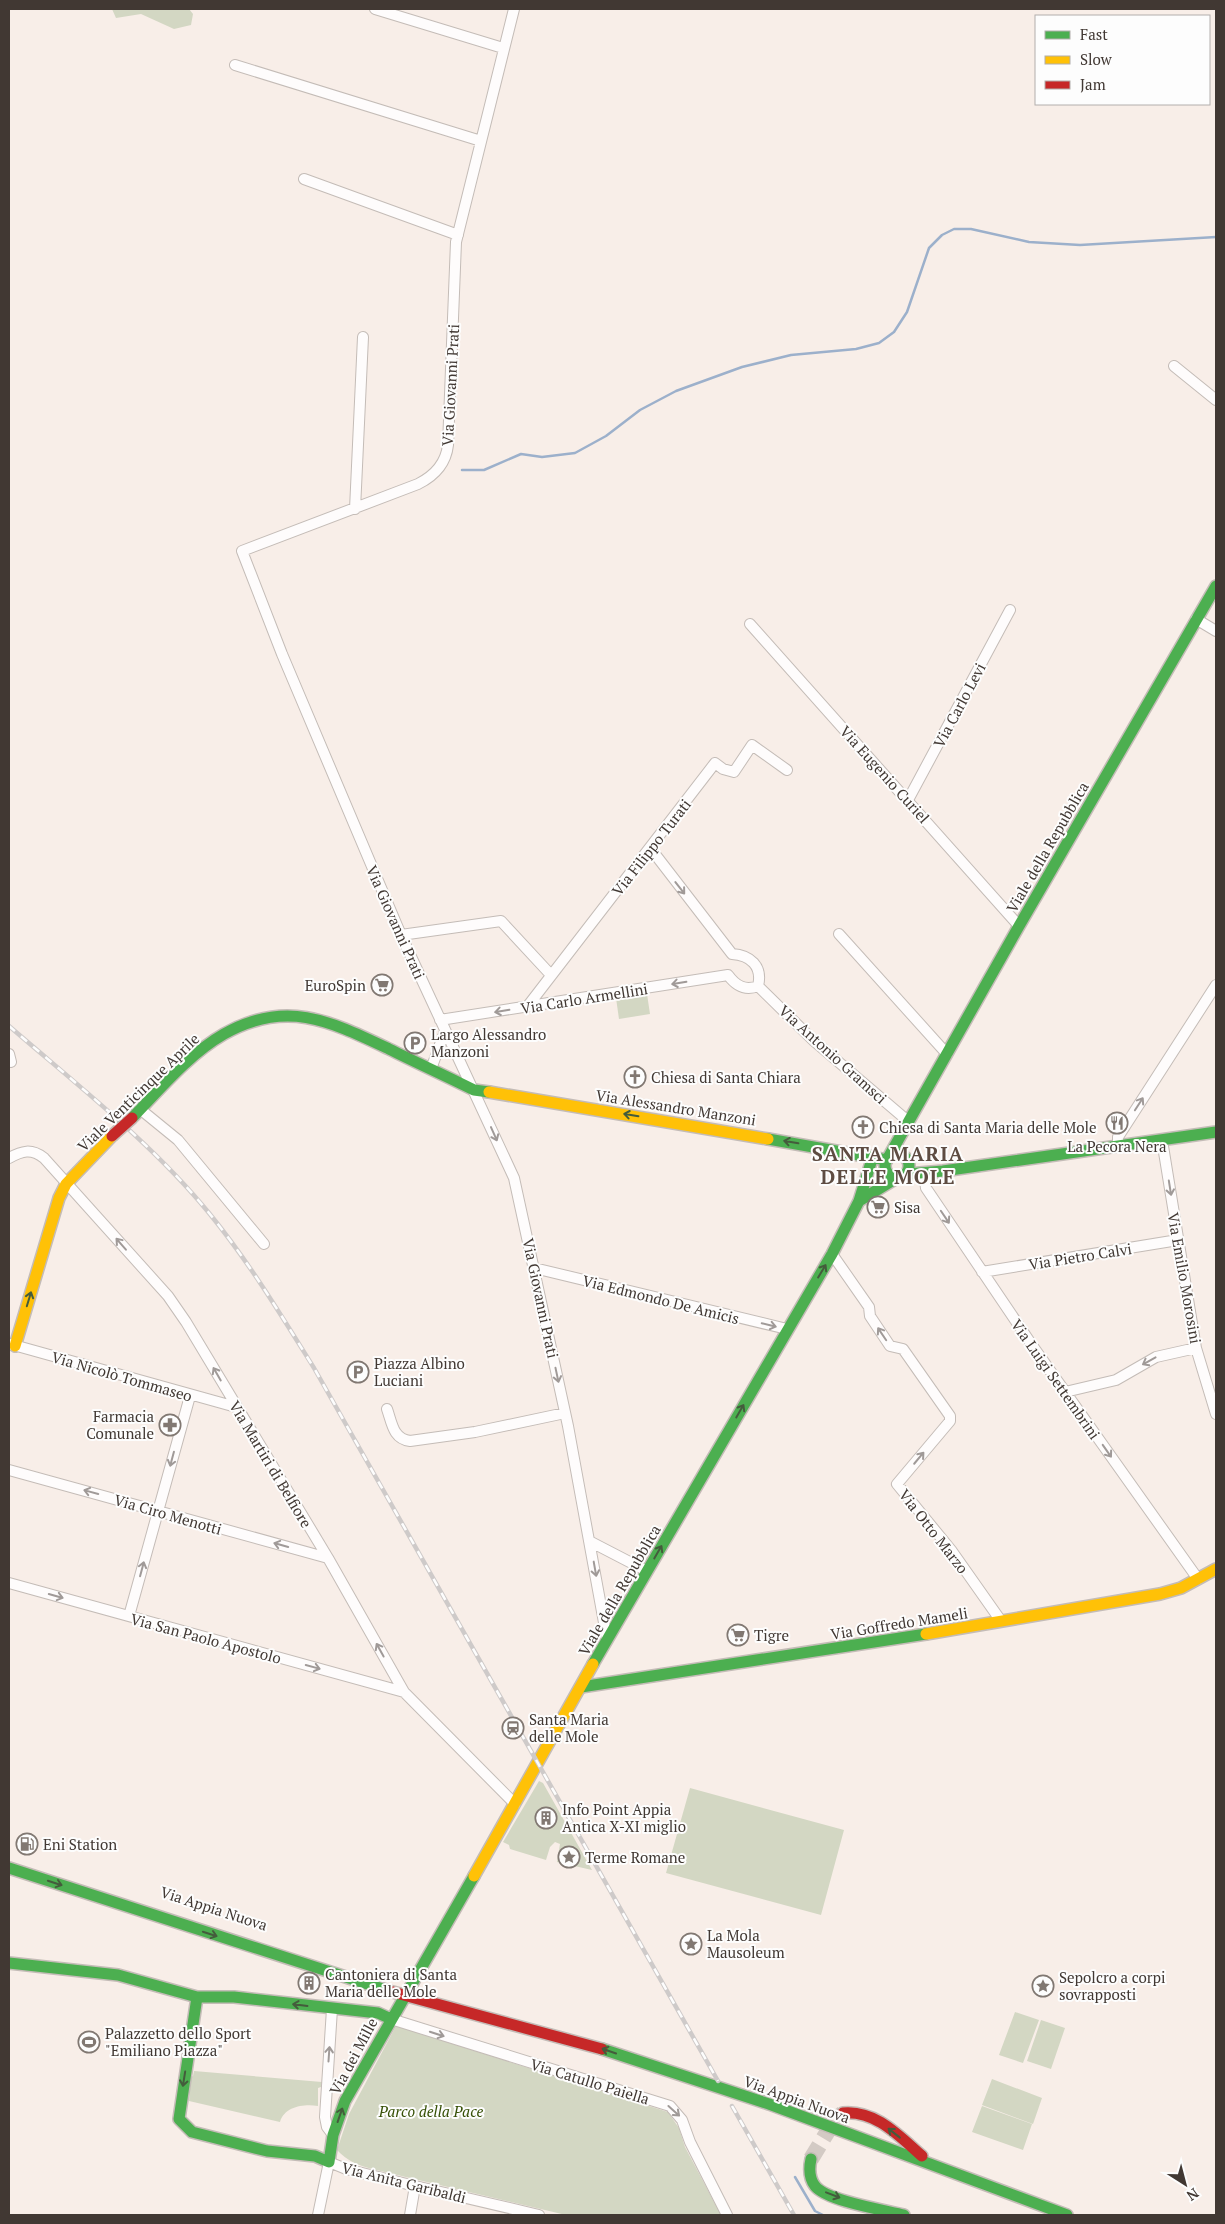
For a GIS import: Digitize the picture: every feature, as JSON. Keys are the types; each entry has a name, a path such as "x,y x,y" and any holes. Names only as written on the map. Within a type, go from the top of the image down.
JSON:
{"street":[{"path":"375,9 503,48"},
{"name":"Via Giovanni Prati","path":"514,9 458,235 448,445 445,457 439,468 428,479 355,509 242,551 282,654 401,935 514,1178 565,1413 608,1639"},
{"path":"235,65 481,140"},
{"path":"304,179 458,235"},
{"path":"355,509 363,337"},
{"path":"1174,366 1216,400"},
{"name":"Viale della Repubblica","path":"888,1159 1019,926 1216,586"},
{"name":"Via Carlo Levi","path":"908,800 1010,610"},
{"path":"1196,619 1216,631"},
{"name":"Via Eugenio Curiel","path":"750,624 1019,926"},
{"name":"Via Filippo Turati","path":"527,1007 716,763 723,770 734,772 752,745 787,770"},
{"path":"650,849 732,954 747,957 753,961 760,972 758,986"},
{"path":"401,935 502,921 551,975"},
{"path":"839,934 947,1054"},
{"name":"Via Carlo Armellini","path":"440,1020 728,975 741,987 758,986"},
{"path":"1118,1146 1118,1137 1216,985"},
{"name":"Via Antonio Gramsci","path":"758,986 814,1041 908,1124"},
{"name":"Viale Venticinque Aprile","path":"66,1184 112,1136 207,1044 239,1026 255,1020 300,1014 319,1017 431,1069"},
{"path":"445,1031 431,1069 474,1090"},
{"name":"Via Alessandro Manzoni","path":"474,1090 888,1159"},
{"path":"140,1109 178,1140 264,1244"},
{"path":"906,1158 905,1136 908,1124"},
{"path":"859,1201 895,1179 902,1178 908,1174 924,1174 1216,1132"},
{"name":"Via Emilio Morosini","path":"1162,1140 1196,1348 1216,1414"},
{"name":"Via Martiri di Belfiore","path":"9,1158 27,1150 38,1153 168,1296 186,1322 328,1558 404,1692 514,1804"},
{"path":"895,1179 886,1171 888,1159 900,1154 906,1158 910,1165 908,1174"},
{"name":"Viale della Repubblica","path":"406,1994 608,1639 832,1254 859,1201 873,1156"},
{"name":"Via Luigi Settembrini","path":"924,1174 926,1188 982,1272 1198,1579"},
{"path":"12,1345 59,1198 66,1184"},
{"name":"Via Pietro Calvi","path":"982,1272 1178,1240"},
{"name":"Via Otto Marzo","path":"832,1254 869,1306 870,1316 890,1346 903,1349 950,1416 950,1421 897,1484 951,1550 1000,1621"},
{"name":"Via Edmondo De Amicis","path":"534,1268 787,1329"},
{"name":"Via Nicolò Tommaseo","path":"12,1345 190,1396 236,1407"},
{"path":"1066,1392 1116,1380 1156,1357 1196,1348"},
{"path":"129,1616 190,1396"},
{"path":"387,1409 398,1436 402,1440 475,1432 565,1413"},
{"name":"Via Ciro Menotti","path":"9,1470 328,1558"},
{"path":"590,1542 647,1572"},
{"name":"Via Goffredo Mameli","path":"581,1687 1000,1621 1170,1592 1216,1569"},
{"name":"Via San Paolo Apostolo","path":"9,1582 404,1692"},
{"name":"Via Appia Nuova","path":"9,1856 373,1975 406,1994"},
{"name":"Via Appia Nuova","path":"9,1868 368,1986 406,1994 609,2051 768,2104 1066,2215"},
{"path":"9,1963 118,1974 197,1997 234,1997 378,2013 390,2019"},
{"path":"378,2013 406,1994"},
{"name":"Via dei Mille","path":"318,2215 333,2135 351,2087 406,1994"},
{"path":"197,1997 179,2119 182,2123 192,2132 267,2151 316,2156 329,2162"},
{"name":"Via dei Mille","path":"332,2009 325,2117 326,2126 333,2135"},
{"name":"Via Catullo Paiella","path":"390,2019 670,2106 682,2120 690,2142 727,2215"},
{"name":"Via Appia Nuova","path":"512,2024 597,2057 765,2111 1039,2215"},
{"path":"843,2113 853,2111 868,2116 892,2131 931,2164"},
{"path":"304,2154 333,2135"},
{"path":"811,2159 808,2171 816,2187 832,2196 904,2215"},
{"name":"Via Anita Garibaldi","path":"329,2162 346,2169 415,2186 500,2211 539,2215"},
{"path":"410,2215 415,2186"}],"green space":[{"path":"112,9 189,9 193,14 191,25 174,29 141,14 116,18"},
{"path":"647,994 650,1014 619,1019 616,998"},
{"path":"539,1781 543,1783 592,1870 557,1862 560,1844 555,1842 550,1847 546,1860 510,1849 509,1845 503,1842"},
{"path":"690,1788 844,1830 821,1915 666,1873"},
{"path":"1015,2012 1039,2020 1023,2063 999,2055"},
{"path":"1041,2020 1065,2028 1051,2069 1027,2061"},
{"name":"Parco della Pace","path":"396,2026 668,2112 679,2128 685,2147 721,2215 566,2215 372,2169 349,2160 337,2150 349,2114"},
{"path":"194,2071 322,2082 321,2087 318,2088 318,2106 307,2105 291,2109 286,2112 280,2122 189,2101 191,2077"},
{"path":"992,2079 1042,2098 1033,2124 982,2105"},
{"path":"982,2106 1032,2124 1023,2150 972,2132"}],"waterway":[{"path":"462,470 484,470 521,454 542,457 575,453 606,436 640,410 676,391 742,367 791,355 856,349 879,343 894,332 907,312 929,248 942,235 954,229 971,229 1029,242 1080,245 1216,237"},
{"path":"795,2177 815,2211 823,2215"}],"tunnel":[{"path":"811,2159 834,2121 843,2113"}],"railway":[{"path":"9,1026 113,1115 164,1163 209,1213 251,1270 314,1368 718,2081"},
{"path":"732,2106 794,2215"}],"traffic: fast":[{"path":"888,1158 1019,926 1216,586"},
{"path":"132,1118 175,1073 211,1042 246,1023 288,1016 308,1018 347,1030 474,1090 489,1092"},
{"path":"908,1174 943,1171 1216,1132"},
{"path":"768,1139 887,1160"},
{"path":"897,1154 906,1157 909,1166 906,1175 897,1178 888,1175 885,1166 888,1157 897,1154"},
{"path":"593,1664 832,1254 859,1201 873,1156"},
{"path":"859,1201 895,1179"},
{"path":"581,1687 926,1634"},
{"path":"9,1868 389,1991"},
{"path":"197,1997 179,2119 192,2132 267,2151 315,2156 329,2162 333,2135 345,2101 474,1876"},
{"path":"9,1963 118,1975 197,1997 234,1997 378,2013 391,2019"},
{"path":"602,2049 769,2104 1067,2215"},
{"path":"811,2159 812,2180 821,2191 870,2208 904,2215"}],"traffic: slow":[{"path":"489,1092 768,1139"},
{"path":"15,1346 59,1198 66,1184 112,1136"},
{"path":"926,1634 1160,1594 1181,1588 1216,1569"},
{"path":"474,1876 593,1664"}],"traffic: jam":[{"path":"112,1136 132,1118"},
{"path":"389,1991 602,2049"},
{"path":"843,2113 855,2113 876,2120 896,2133 922,2156"}],"place":[{"name":"EuroSpin","path":"382,985"},
{"name":"Largo Alessandro Manzoni","path":"415,1043"},
{"name":"Chiesa di Santa Chiara","path":"635,1077"},
{"name":"La Pecora Nera","path":"1117,1123"},
{"name":"Chiesa di Santa Maria delle Mole","path":"863,1127"},
{"name":"Sisa","path":"878,1207"},
{"name":"Piazza Albino Luciani","path":"358,1372"},
{"name":"Farmacia Comunale","path":"170,1425"},
{"name":"Tigre","path":"738,1635"},
{"name":"Santa Maria delle Mole","path":"513,1728"},
{"name":"Info Point Appia Antica X-XI miglio","path":"546,1818"},
{"name":"Eni Station","path":"27,1844"},
{"name":"Terme Romane","path":"569,1857"},
{"name":"La Mola Mausoleum","path":"691,1944"},
{"name":"Cantoniera di Santa Maria delle Mole","path":"309,1983"},
{"name":"Sepolcro a corpi sovrapposti","path":"1043,1986"},
{"name":"Palazzetto dello Sport \"Emiliano Piazza\"","path":"89,2042"}],"district":[{"name":"SANTA MARIA DELLE MOLE","path":"888,1164"}]}
